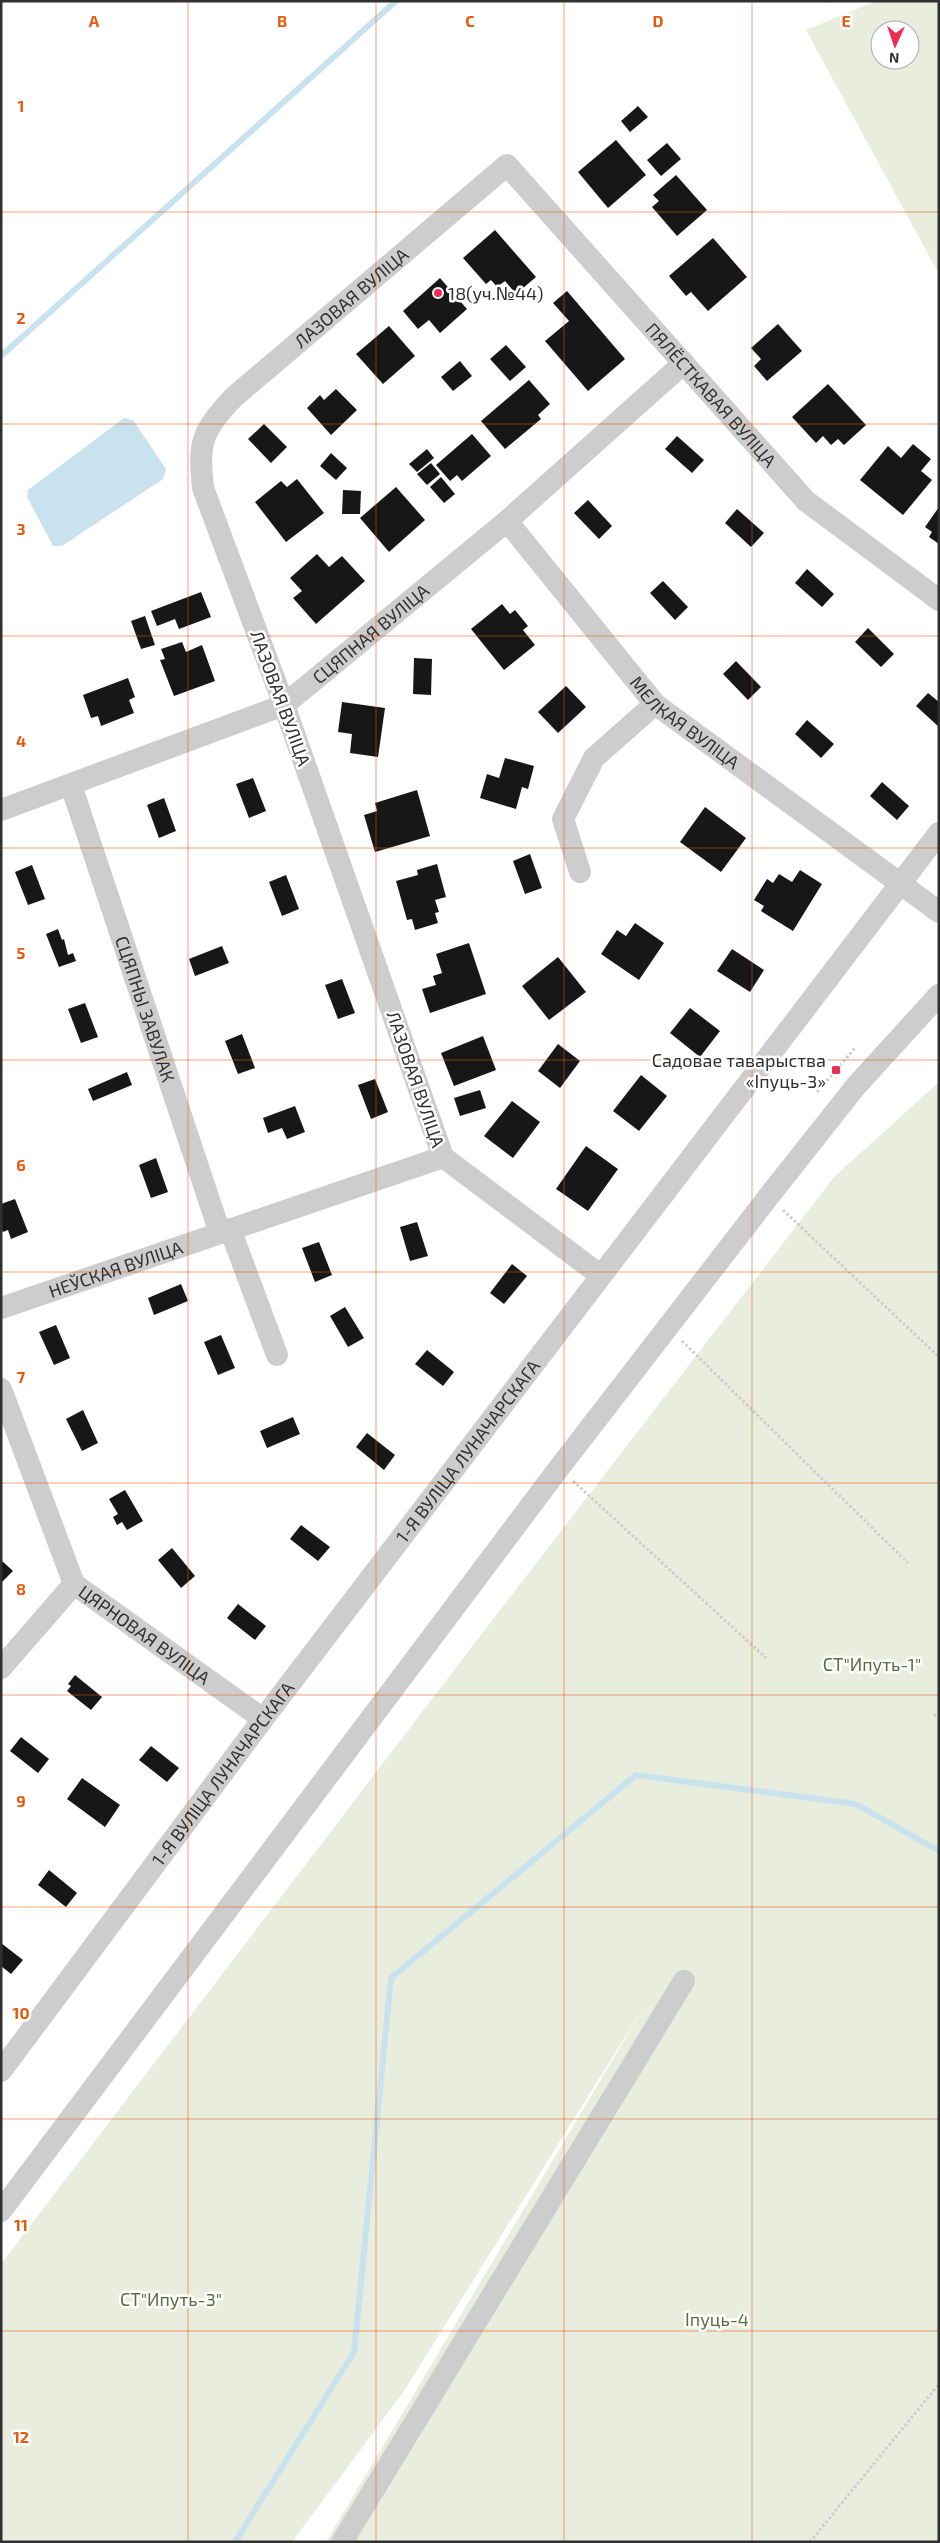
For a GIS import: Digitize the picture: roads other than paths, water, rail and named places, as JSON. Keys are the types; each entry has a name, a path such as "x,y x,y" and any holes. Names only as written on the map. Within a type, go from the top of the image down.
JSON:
{"street":[{"name":"ПЯЛЁСТКАВАЯ ВУЛІЦА","path":"507,165 806,501 939,600"},
{"name":"ЛАЗОВАЯ ВУЛІЦА","path":"507,165 234,397 214,417 204,435 200,457 203,488 284,705 443,1157 600,1275"},
{"name":"СЦЯПНАЯ ВУЛІЦА","path":"1,810 284,705 507,521 684,363"},
{"name":"МЕЛКАЯ ВУЛІЦА","path":"507,521 655,704 939,912"},
{"path":"580,872 563,819 594,758 655,704"},
{"name":"СЦЯПНЫ ЗАВУЛАК","path":"71,785 225,1231"},
{"name":"1-Я ВУЛІЦА ЛУНАЧАРСКАГА","path":"1,2071 263,1719 939,833"},
{"path":"1,2211 559,1468 856,1086 939,995"},
{"name":"НЕЎСКАЯ ВУЛІЦА","path":"1,1308 443,1157"},
{"path":"225,1231 277,1355"},
{"name":"ЦЯРНОВАЯ ВУЛІЦА","path":"1,1389 74,1584 263,1719"},
{"path":"1,1668 74,1584"},
{"path":"342,2542 684,1982"}],"water":[{"path":"124,418 133,420 166,469 163,479 62,546 53,546 27,497 28,490"}],"waterway":[{"path":"1,356 396,1"},
{"path":"235,2542 354,2352 391,1978 636,1775 856,1804 939,1851"}],"place":[{"name":"18(уч.№44)","path":"438,293"},
{"name":"Садовае таварыства «Іпуць-3»","path":"836,1070"}],"park label":[{"name":"СТ\"Ипуть-1\"","path":"872,1664"},
{"name":"СТ\"Ипуть-3\"","path":"171,2299"},
{"name":"Іпуць-4","path":"717,2319"}]}
